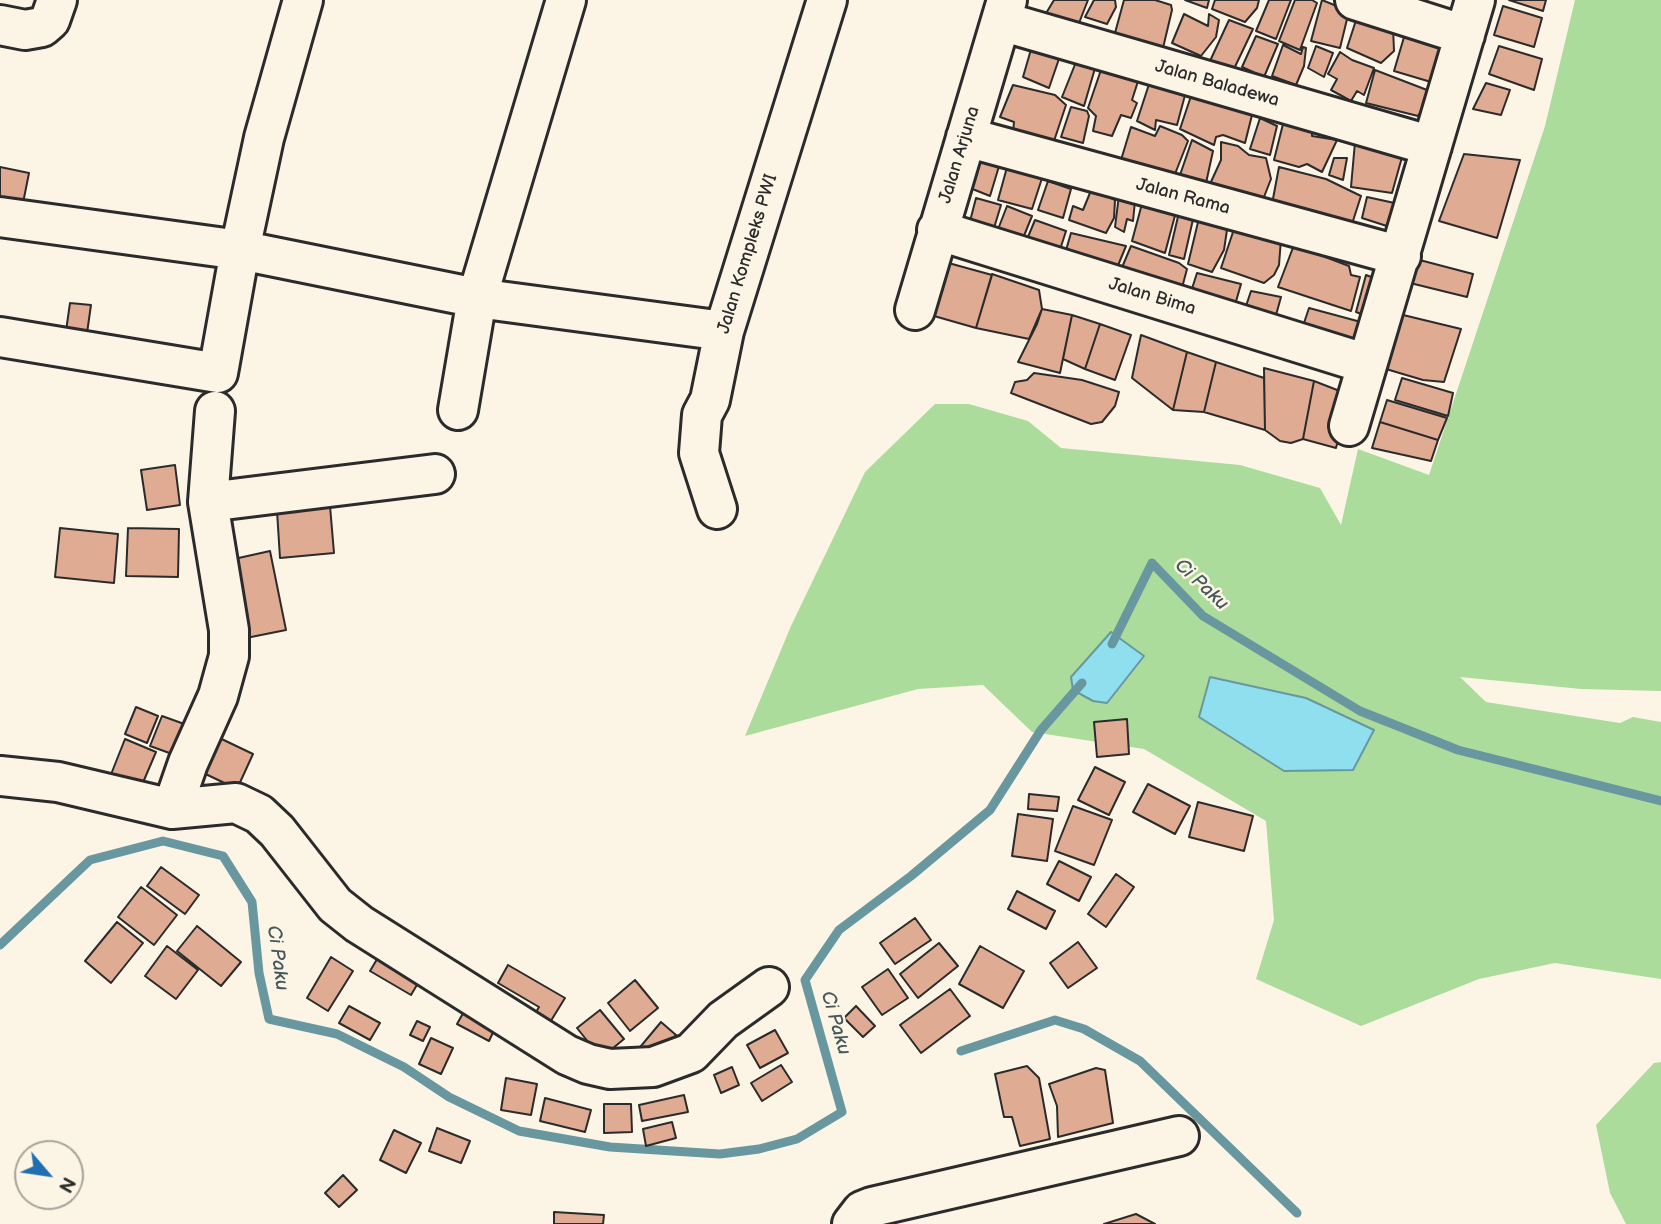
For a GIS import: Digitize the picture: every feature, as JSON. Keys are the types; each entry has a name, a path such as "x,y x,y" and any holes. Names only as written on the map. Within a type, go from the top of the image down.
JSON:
{"street":[{"path":"0,24 25,30 42,27 50,20 57,0"},
{"path":"0,337 218,373 264,138 303,0"},
{"path":"458,410 477,298 566,0"},
{"name":"Jalan Kompleks PWI","path":"717,509 699,453 702,415 710,400 724,331 827,0"},
{"path":"1349,426 1470,17 1355,0"},
{"name":"Jalan Arjuna","path":"915,310 1004,10"},
{"name":"Jalan Baladewa","path":"1004,10 1432,146"},
{"name":"Jalan Rama","path":"966,137 1401,256"},
{"path":"0,217 240,250 477,298 724,331"},
{"name":"Jalan Bima","path":"937,230 1367,364"},
{"path":"172,808 188,763 218,696 229,656 229,630 208,502 215,411"},
{"path":"208,502 436,474"},
{"path":"0,776 58,782 172,808 236,803 259,814 277,831 335,905 359,924 558,1049 588,1064 610,1069 653,1067 691,1053 723,1020 769,987"},
{"path":"852,1224 862,1210 872,1206 1179,1136"}],"green space":[{"path":"1575,0 1661,0 1661,691 1581,689 1460,677 1486,702 1620,723 1633,717 1661,722 1661,979 1555,963 1479,979 1361,1026 1256,979 1274,920 1266,821 1144,749 1032,732 983,685 918,689 745,736 791,626 865,472 935,404 969,404 1028,421 1061,448 1240,465 1320,488 1341,525 1358,449 1429,475 1545,126"},
{"path":"1661,1062 1661,1224 1626,1224 1610,1193 1596,1125 1654,1063"}],"water":[{"path":"1111,632 1144,656 1107,703 1093,701 1073,690 1071,677"},
{"path":"1210,677 1306,698 1374,730 1353,770 1284,771 1199,717"}],"building":[{"path":"1054,0 1088,0 1079,23 1045,15"},
{"path":"1094,0 1115,0 1116,7 1107,24 1085,17"},
{"path":"1124,0 1155,0 1171,5 1163,48 1115,33"},
{"path":"1185,0 1209,0 1207,8"},
{"path":"1215,0 1259,0 1257,8 1245,22 1212,9"},
{"path":"1269,0 1291,0 1276,39 1256,31"},
{"path":"1295,0 1312,0 1317,3 1300,50 1279,41"},
{"path":"1322,0 1349,11 1340,48 1311,41"},
{"path":"1509,0 1546,0 1543,11"},
{"path":"1503,6 1542,18 1534,47 1494,35"},
{"path":"1184,14 1208,26 1209,14 1219,20 1216,37 1201,56 1172,43"},
{"path":"1358,14 1393,27 1394,51 1381,63 1347,48"},
{"path":"1229,20 1253,29 1232,73 1210,61"},
{"path":"1407,27 1442,39 1431,82 1394,71"},
{"path":"1256,36 1278,44 1264,77 1242,67"},
{"path":"1034,39 1062,50 1049,88 1023,77"},
{"path":"1283,45 1301,54 1303,47 1306,48 1304,66 1296,85 1272,76"},
{"path":"1316,46 1333,53 1324,77 1308,68"},
{"path":"1499,46 1542,59 1534,90 1489,74"},
{"path":"1080,52 1098,58 1084,106 1062,97"},
{"path":"1340,52 1352,60 1374,68 1364,95 1357,91 1351,101 1331,90 1337,79 1328,74"},
{"path":"1104,61 1140,75 1132,100 1137,103 1131,118 1121,115 1112,136 1093,131 1096,116 1088,108"},
{"path":"1375,70 1427,90 1426,104 1418,116 1366,103"},
{"path":"1152,75 1188,84 1177,125 1156,120 1155,130 1137,121"},
{"path":"1486,83 1510,90 1501,115 1473,109"},
{"path":"1013,85 1055,95 1066,105 1053,144 1013,132 1014,122 1000,117"},
{"path":"1194,87 1254,107 1245,143 1223,135 1216,137 1214,145 1180,129"},
{"path":"1071,107 1087,111 1089,116 1083,143 1061,137"},
{"path":"1285,116 1312,123 1312,136 1337,140 1322,172 1307,164 1299,167 1274,160"},
{"path":"1260,118 1277,126 1270,155 1250,149"},
{"path":"1160,126 1182,135 1188,141 1173,179 1121,160 1131,127 1155,136"},
{"path":"1192,140 1213,151 1206,183 1180,175"},
{"path":"1221,142 1238,146 1249,155 1266,158 1271,179 1262,202 1210,184 1221,160"},
{"path":"1355,142 1404,150 1392,193 1351,187"},
{"path":"983,147 1003,153 990,196 970,188"},
{"path":"1464,154 1520,160 1497,238 1439,221"},
{"path":"1334,158 1347,158 1343,180 1329,175"},
{"path":"1009,160 1045,169 1032,209 998,200"},
{"path":"0,167 29,173 21,213 0,209"},
{"path":"1279,167 1326,179 1361,196 1351,227 1272,204"},
{"path":"1048,181 1071,189 1063,218 1038,210"},
{"path":"1092,188 1115,200 1114,218 1106,233 1069,220 1073,206 1083,210"},
{"path":"1119,195 1135,201 1133,221 1127,219 1124,232 1115,227"},
{"path":"1367,197 1399,204 1393,228 1362,218"},
{"path":"976,198 1001,205 990,241 967,233"},
{"path":"1143,200 1177,208 1165,253 1132,241"},
{"path":"1007,206 1032,216 1017,253 992,245"},
{"path":"1180,208 1194,215 1184,259 1169,255"},
{"path":"1199,218 1228,223 1224,250 1212,272 1188,264"},
{"path":"1035,220 1066,231 1056,262 1023,249"},
{"path":"1235,226 1281,239 1279,265 1274,275 1264,283 1221,268"},
{"path":"1071,233 1126,246 1112,280 1062,264"},
{"path":"1294,245 1349,266 1351,275 1360,277 1351,311 1278,287"},
{"path":"1131,246 1179,263 1187,269 1179,299 1115,284"},
{"path":"1412,258 1473,274 1467,297 1406,282"},
{"path":"934,259 992,275 976,328 920,312"},
{"path":"1197,273 1241,284 1233,312 1189,298"},
{"path":"992,274 1039,290 1042,309 1029,339 976,328"},
{"path":"1366,275 1382,281 1370,317 1356,312"},
{"path":"1251,291 1281,297 1271,333 1240,324"},
{"path":"70,303 91,305 85,347 64,345"},
{"path":"1309,308 1372,325 1363,358 1303,326"},
{"path":"1042,309 1072,315 1060,373 1018,362"},
{"path":"1399,314 1461,329 1444,382 1423,380 1386,369"},
{"path":"1072,315 1100,324 1085,369 1063,359"},
{"path":"1100,324 1131,335 1115,380 1085,369"},
{"path":"1141,335 1187,352 1173,410 1132,378"},
{"path":"1187,352 1216,362 1204,412 1173,410"},
{"path":"1216,362 1264,378 1265,430 1204,412"},
{"path":"1264,368 1314,381 1303,439 1291,443 1280,441 1265,430"},
{"path":"1034,373 1082,380 1119,392 1115,406 1102,422 1091,424 1011,393 1015,382 1027,380"},
{"path":"1402,378 1453,393 1448,416 1395,400"},
{"path":"1314,381 1350,395 1336,448 1303,439"},
{"path":"1387,400 1447,418 1438,440 1380,422"},
{"path":"1380,422 1438,440 1431,461 1372,448"},
{"path":"175,465 180,505 147,510 141,470"},
{"path":"330,506 334,553 280,558 277,511"},
{"path":"60,528 118,534 114,583 55,577"},
{"path":"128,528 179,529 178,577 126,576"},
{"path":"270,551 286,630 241,639 225,561"},
{"path":"136,707 158,716 147,743 125,734"},
{"path":"162,716 187,725 175,755 150,746"},
{"path":"1127,719 1129,754 1097,757 1094,722"},
{"path":"209,733 253,754 237,789 193,768"},
{"path":"125,739 156,752 136,799 106,787"},
{"path":"1095,767 1125,782 1109,815 1078,800"},
{"path":"1148,784 1190,806 1175,834 1133,812"},
{"path":"1029,794 1059,797 1057,811 1028,809"},
{"path":"1198,802 1253,816 1244,851 1189,837"},
{"path":"1073,806 1112,820 1094,865 1055,851"},
{"path":"1018,814 1053,819 1047,861 1012,856"},
{"path":"1059,861 1091,877 1079,901 1047,884"},
{"path":"161,867 199,895 185,914 147,886"},
{"path":"1116,874 1134,887 1106,927 1088,914"},
{"path":"141,887 177,915 154,945 118,917"},
{"path":"1017,891 1055,911 1046,929 1008,909"},
{"path":"915,918 931,940 895,964 880,943"},
{"path":"117,922 143,943 111,983 85,961"},
{"path":"197,926 241,962 221,986 177,951"},
{"path":"1078,942 1097,968 1068,988 1050,963"},
{"path":"939,943 958,966 918,998 900,974"},
{"path":"386,944 427,968 411,995 370,971"},
{"path":"167,946 198,970 176,999 145,976"},
{"path":"980,946 1024,971 1003,1008 959,984"},
{"path":"331,957 353,971 328,1011 307,998"},
{"path":"508,965 565,998 544,1032 529,1024 539,1007 498,983"},
{"path":"888,969 908,998 882,1015 862,987"},
{"path":"635,980 658,1008 630,1031 608,1003"},
{"path":"950,989 970,1016 921,1053 900,1025"},
{"path":"349,1006 380,1023 370,1040 339,1023"},
{"path":"856,1006 875,1026 863,1037 844,1018"},
{"path":"466,1008 497,1024 489,1041 457,1024"},
{"path":"600,1010 624,1039 601,1058 577,1028"},
{"path":"417,1021 430,1027 423,1041 410,1035"},
{"path":"661,1022 676,1035 651,1065 636,1052"},
{"path":"775,1030 788,1053 760,1068 747,1045"},
{"path":"431,1038 453,1048 441,1074 419,1064"},
{"path":"781,1065 792,1082 762,1101 751,1083"},
{"path":"1027,1066 1039,1078 1050,1139 1020,1146 1012,1117 1004,1117 995,1074"},
{"path":"732,1067 739,1085 721,1093 714,1075"},
{"path":"1096,1068 1105,1070 1113,1123 1058,1137 1057,1106 1049,1084"},
{"path":"506,1078 537,1084 531,1115 501,1110"},
{"path":"684,1095 688,1112 642,1121 639,1105"},
{"path":"545,1098 591,1110 585,1132 540,1121"},
{"path":"604,1104 631,1104 632,1132 604,1133"},
{"path":"672,1122 676,1138 646,1146 643,1129"},
{"path":"437,1128 470,1141 461,1163 429,1151"},
{"path":"394,1130 421,1143 406,1173 380,1160"},
{"path":"343,1175 357,1190 339,1207 325,1193"},
{"path":"554,1212 604,1215 603,1224 554,1224"},
{"path":"1136,1214 1155,1224 1104,1224"}],"waterway":[{"name":"Ci Paku","path":"1112,644 1152,563 1203,616 1360,711 1458,750 1661,801"},
{"name":"Ci Paku","path":"0,945 90,860 163,841 223,856 252,902 259,973 269,1019 337,1034 404,1067 449,1097 519,1131 610,1147 720,1154 759,1149 797,1139 842,1112 805,980 839,930 911,876 990,810 1041,730 1082,683"},
{"path":"961,1051 1055,1020 1084,1029 1140,1061 1297,1213"}]}
